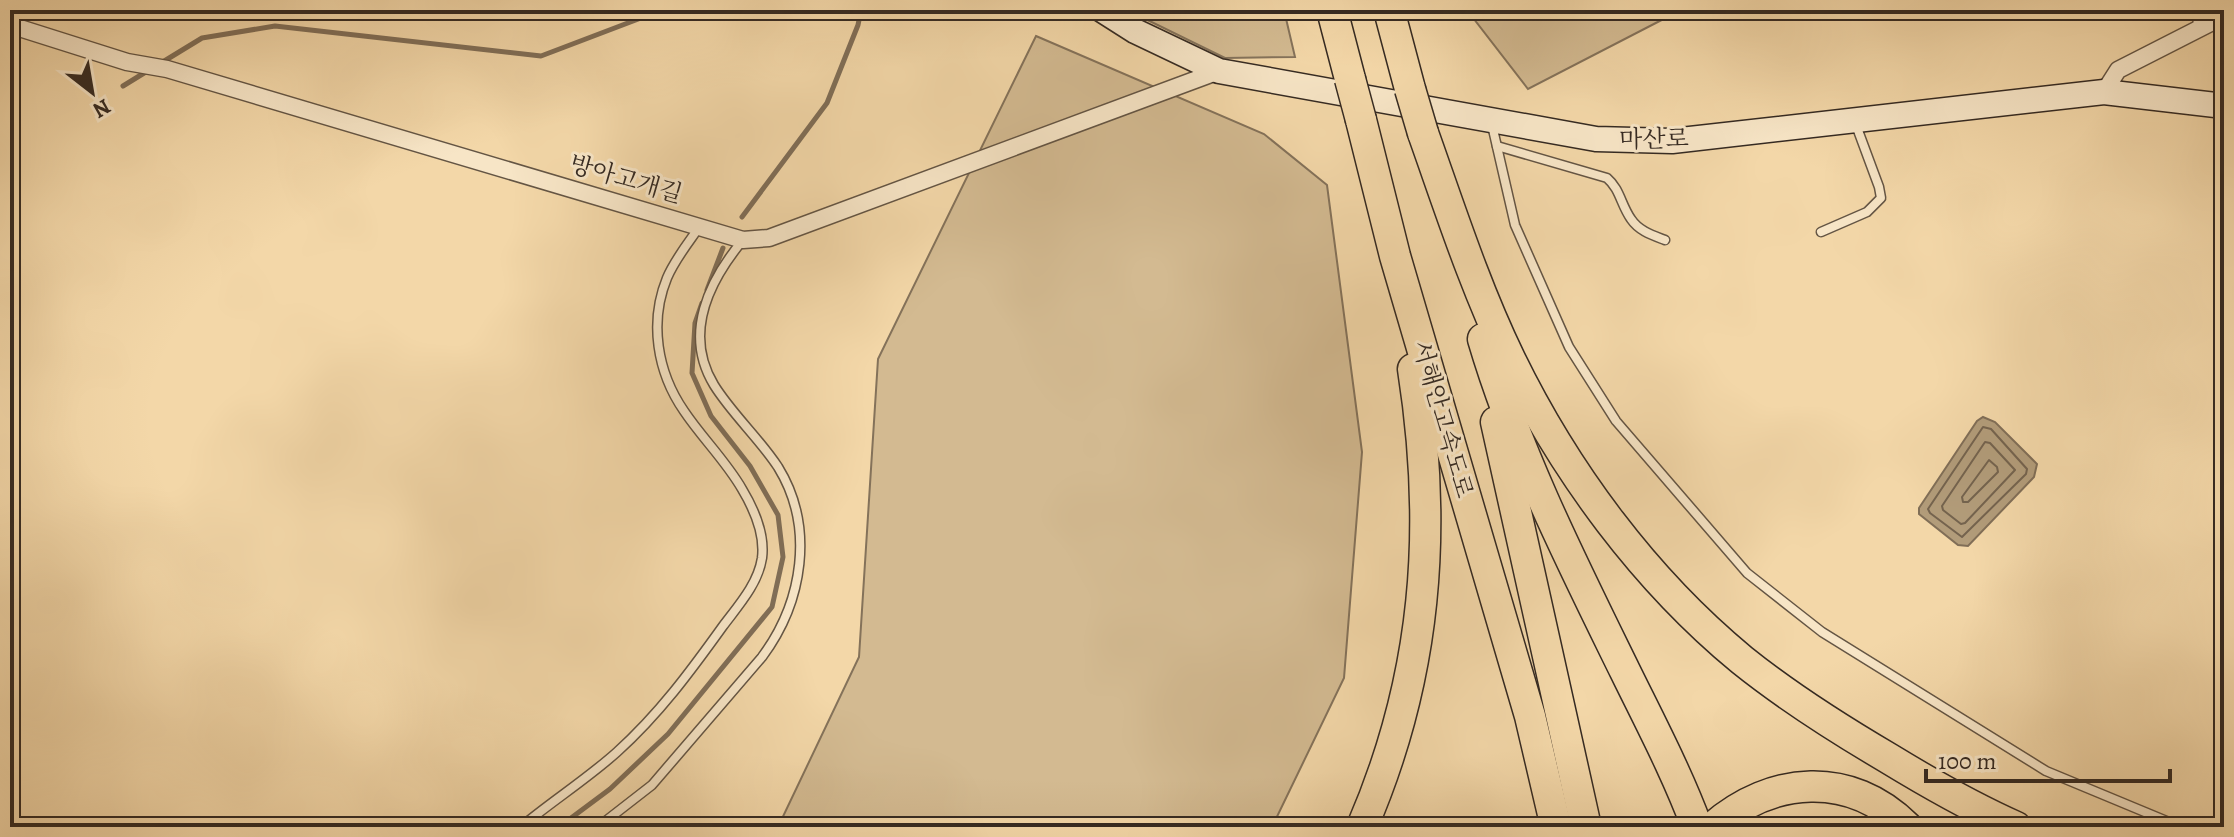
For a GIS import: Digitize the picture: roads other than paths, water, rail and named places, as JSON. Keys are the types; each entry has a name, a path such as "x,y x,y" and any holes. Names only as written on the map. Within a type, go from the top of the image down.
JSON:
{"highway":[{"name":"서해안고속도로","path":"1332,10 1395,256 1530,716 1556,827"},
{"name":"서해안고속도로","path":"1389,10 1486,374 1586,827"},
{"path":"1423,133 1486,347 1517,434 1562,543 1697,827"},
{"path":"1423,133 1467,257 1509,358 1582,482 1641,559 1742,660 1820,717 1920,777 2016,827"},
{"path":"1362,827 1395,744 1404,708 1421,610 1426,558 1415,383 1395,256"},
{"path":"1725,818 1776,791 1819,787 1863,797 1890,812 1907,827"}],"street":[{"name":"마산로","path":"1102,10 1135,31 1219,71 1596,139 1672,141 2104,92 2224,106"},
{"path":"2104,92 2118,70 2224,16"},
{"name":"방아고개길","path":"10,25 127,62 167,69 743,240 769,238 1219,71"}],"lane":[{"path":"2197,10 2198,28"},
{"path":"1491,120 1515,225 1569,347 1616,421 1747,573 1822,632 2046,771 2181,827"},
{"path":"1821,232 1867,212 1881,198 1855,120"},
{"path":"1497,146 1607,178 1619,192 1632,222 1665,240"},
{"path":"521,827 617,753 672,697 749,591 760,569 763,555 760,534 747,497 684,411 675,396 659,352 659,308 668,276 700,226"},
{"path":"598,827 652,785 762,657 777,637 797,584 800,532 788,485 713,383 704,364 700,344 699,326 710,290 718,272 743,240"}],"water":[{"path":"1983,417 1995,422 2037,464 2034,477 1968,546 1958,545 1919,514 1919,508 1977,421"}],"waterway":[{"path":"161,63 202,38 275,26 541,56 662,10"},
{"path":"742,217 827,103 861,10"},
{"path":"123,86 149,70"},
{"path":"707,290 723,248"},
{"path":"559,827 610,789 668,734 772,607 783,557 778,515 750,466 711,416 692,373 695,323 702,303"}]}
